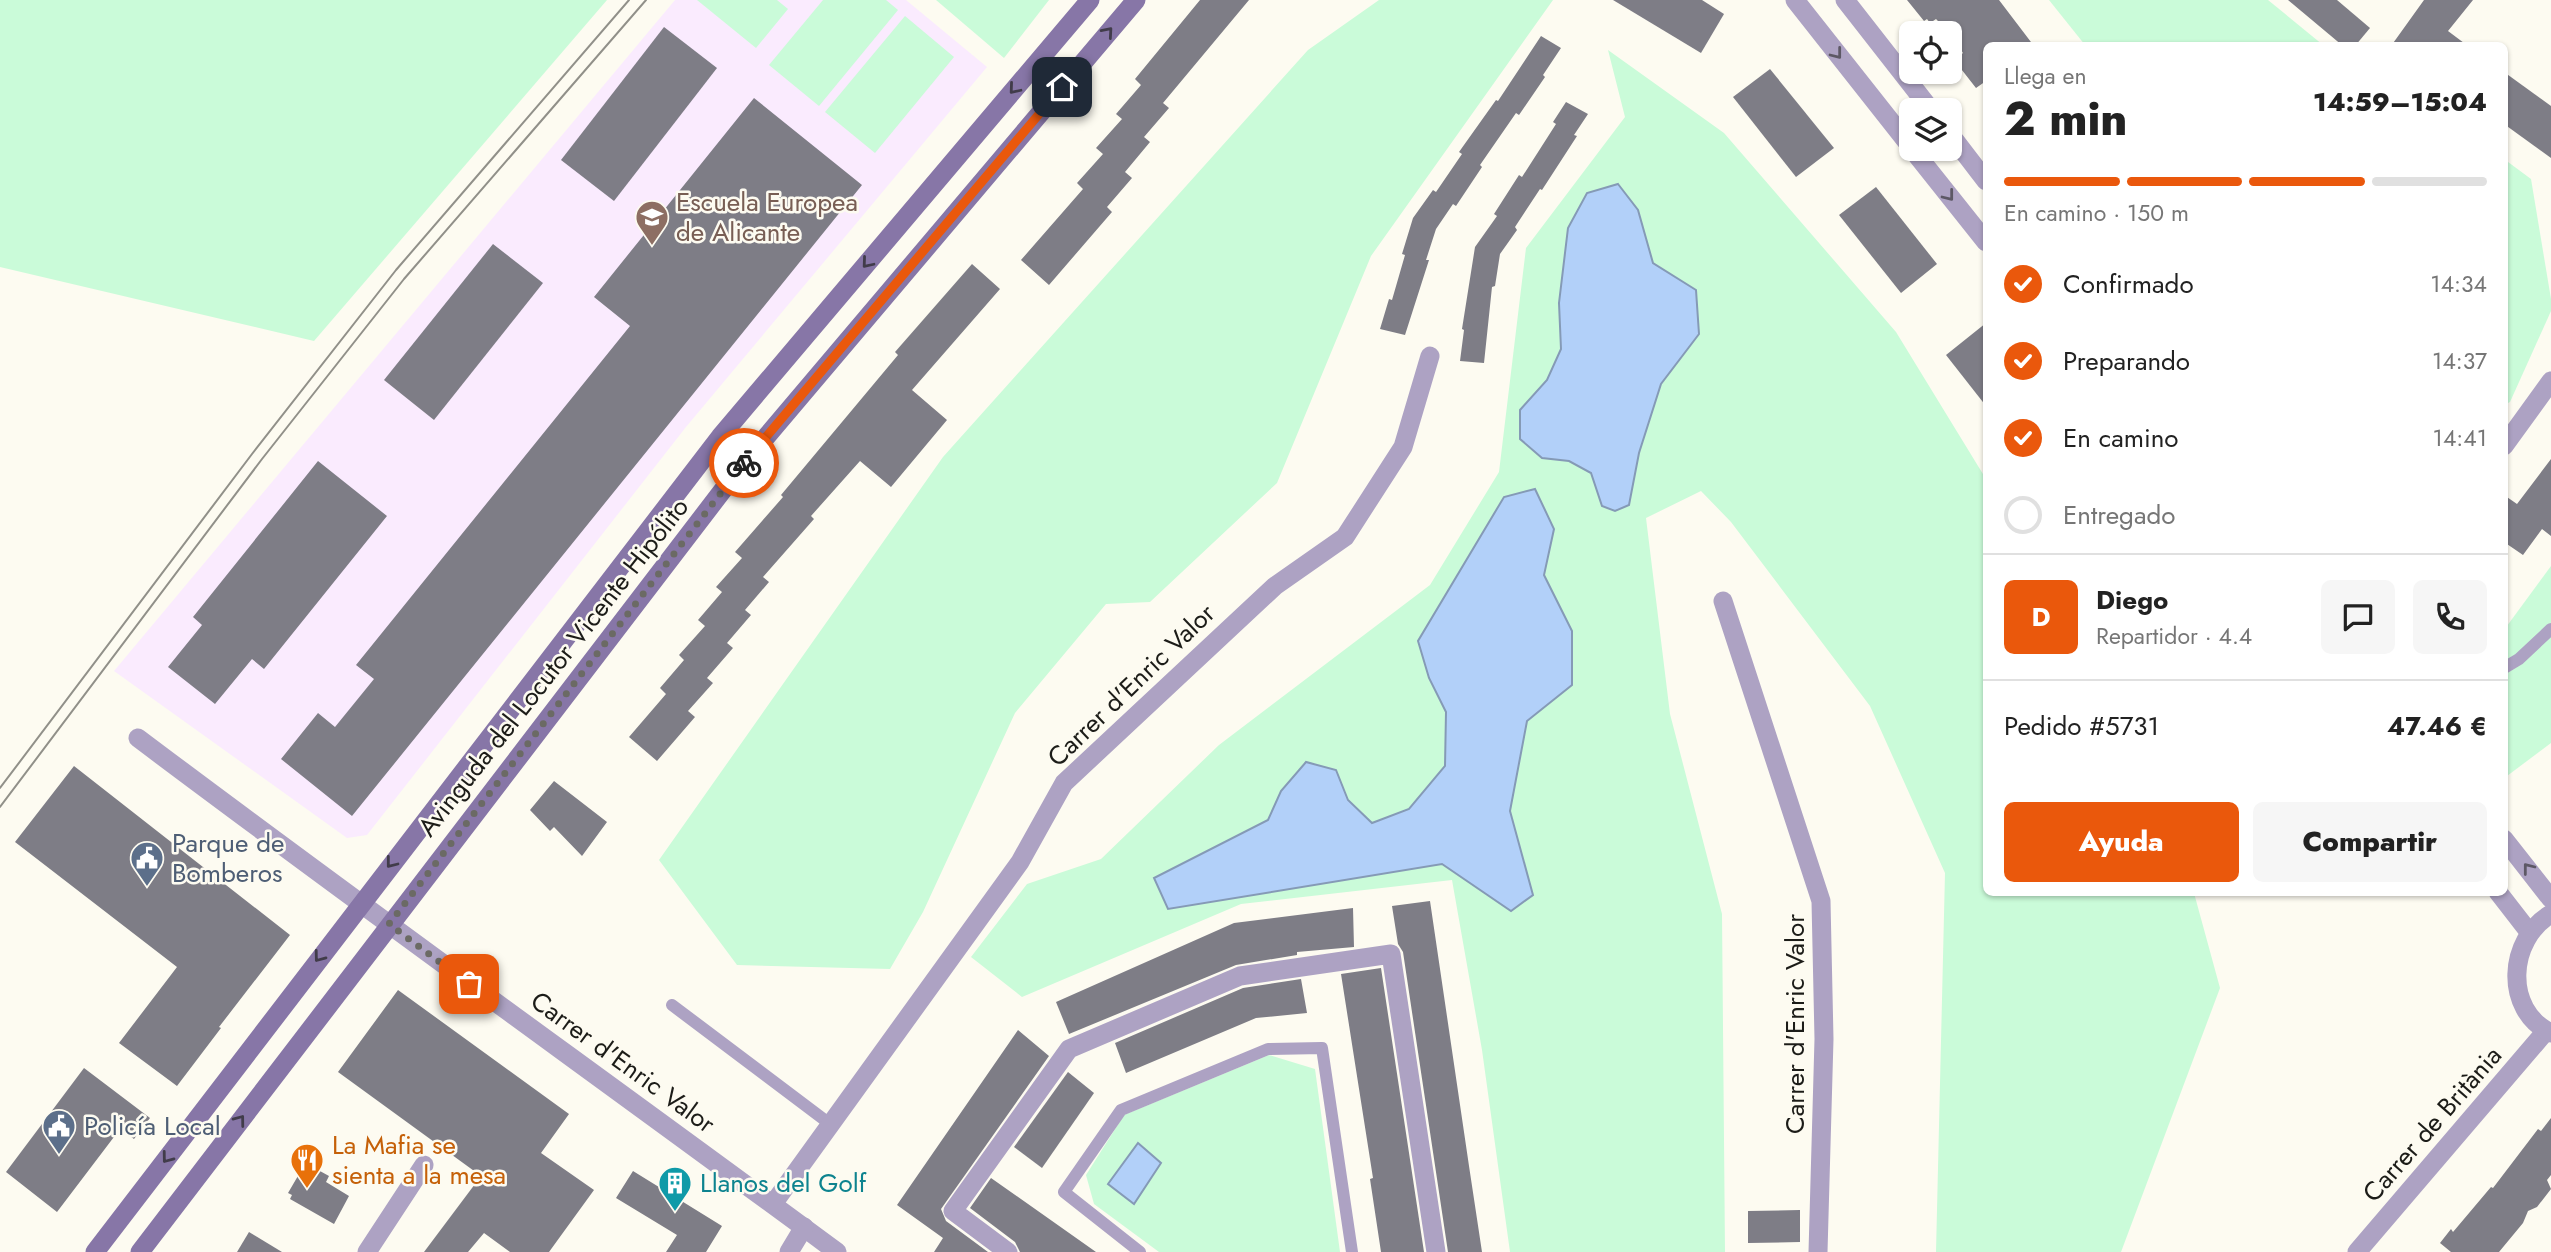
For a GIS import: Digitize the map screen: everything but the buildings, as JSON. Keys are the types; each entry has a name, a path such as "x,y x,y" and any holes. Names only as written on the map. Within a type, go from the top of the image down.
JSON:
{"main road":[{"name":"Avinguda del Locutor Vicente Hipólito","path":"95,1252 720,437 1090,0"},
{"name":"Avinguda del Locutor Vicente Hipólito","path":"139,1252 739,469 1136,0"}],"street":[{"path":"1795,0 1899,132"},
{"path":"1845,0 1922,98"},
{"path":"1962,150 1983,177"},
{"path":"1922,161 1983,239"},
{"name":"Carrer d'Enric Valor","path":"773,1203 1020,862 1064,783 1275,586 1345,537 1404,447 1430,356"},
{"path":"2508,440 2551,381"},
{"name":"Carrer d'Enric Valor","path":"1723,601 1821,901 1824,1039 1818,1252"},
{"name":"Carrer d'Enric Valor","path":"138,738 321,877 361,903 773,1203 804,1227 815,1246 836,1252"},
{"path":"2508,844 2551,899"},
{"path":"2501,896 2529,932"},
{"path":"2549,1032 2530,1016 2519,996 2516,974 2519,952 2529,932 2551,914"},
{"path":"1007,1252 953,1211 1069,1049 1240,976 1391,954 1436,1252"},
{"name":"Carrer de Britània","path":"2357,1252 2549,1032"},
{"path":"367,1252 424,1165"},
{"path":"789,1252 804,1227"}],"lane":[{"path":"2508,666 2519,659 2551,629"},
{"path":"672,1005 830,1124"},
{"path":"1140,1252 1064,1192 1121,1110 1268,1049 1322,1048 1352,1252"}],"shaded area":[{"name":"Escuela Europea de Alicante","path":"675,0 906,0 987,67 686,427 367,835 347,838 114,671"}],"green space":[{"path":"0,0 607,0 314,341 0,267"},
{"path":"697,0 777,0 788,9 756,48"},
{"path":"823,0 886,0 898,10 819,106 769,65"},
{"path":"936,0 1049,0 1004,58"},
{"path":"1379,0 1553,0 1371,256 1277,483 1150,602 1106,604 1015,713 923,912 890,969 737,965 659,860 943,457 1308,50"},
{"path":"2049,0 2268,0 2319,42 2083,42"},
{"path":"905,16 954,57 875,153 825,112"},
{"path":"1608,50 1724,133 1896,332 1983,474 1983,896 2195,896 2220,988 2121,1252 1936,1252 1945,873 1870,706 1731,522 1701,491 1646,518 1670,714 1722,914 1725,1252 1510,1252 1482,1050 1452,880 1241,904 1022,997 971,957 1027,884 1101,859 1219,745 1430,585 1499,472 1526,248 1625,117"},
{"path":"2508,162 2531,179 2551,299 2551,311 2508,403"},
{"path":"2551,566 2551,743 2508,775 2508,625"},
{"path":"1269,1055 1315,1069 1340,1252 1159,1252 1094,1204 1086,1175 1124,1115"}],"water":[{"path":"1618,184 1638,210 1653,263 1696,290 1699,334 1661,384 1639,453 1629,505 1615,511 1602,506 1591,473 1569,461 1542,458 1520,439 1520,410 1547,380 1561,349 1559,303 1568,228 1587,193"},
{"path":"1535,489 1554,529 1544,575 1572,631 1572,685 1527,721 1510,811 1533,895 1511,911 1442,864 1168,909 1154,878 1268,820 1281,791 1306,762 1336,770 1348,800 1372,823 1409,809 1445,766 1446,712 1429,678 1418,641 1504,497"},
{"path":"1138,1143 1161,1163 1134,1204 1108,1184"}],"tram line":[{"path":"0,788 252,454 396,270 629,0"},
{"path":"0,807 262,459 404,279 646,0"}],"way so far":[{"path":"469,984 389,924 744,463"}],"place":[{"name":"Escuela Europea de Alicante","path":"652,247"},
{"name":"Parque de Bomberos","path":"147,888"},
{"name":"Policía Local","path":"59,1156"},
{"name":"La Mafia se sienta a la mesa","path":"307,1190"},
{"name":"Llanos del Golf","path":"675,1213"}],"route":[{"path":"744,463 1062,87"}]}
